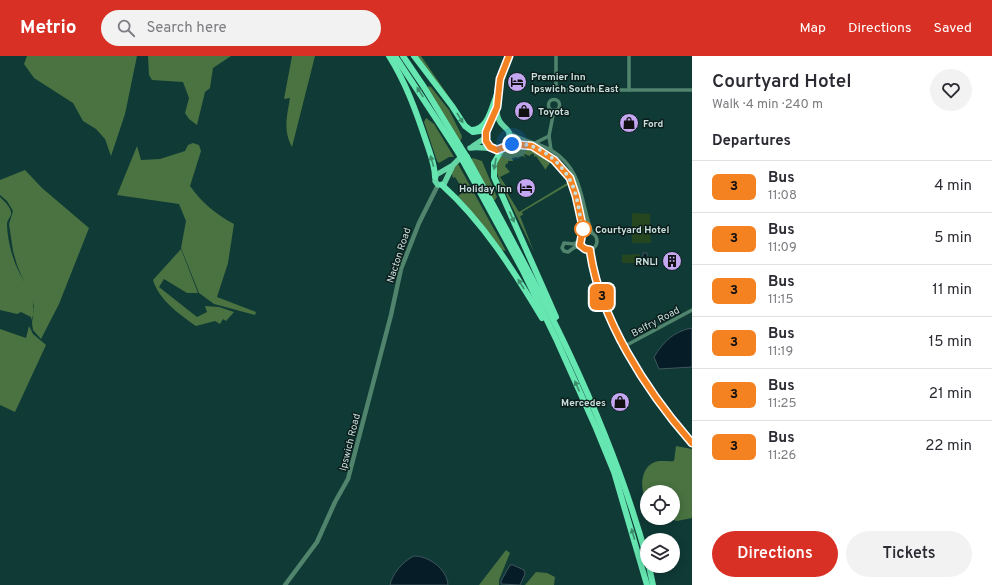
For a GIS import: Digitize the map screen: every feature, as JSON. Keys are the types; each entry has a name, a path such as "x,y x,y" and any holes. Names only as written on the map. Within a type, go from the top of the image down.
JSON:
{"highway":[{"path":"389,56 408,92 419,118 434,168 435,177"},
{"path":"395,56 465,159 547,306 599,417 623,479 640,536"},
{"path":"403,56 424,87 458,148"},
{"path":"414,56 469,129 477,132 488,129"},
{"path":"469,129 477,129 484,124 497,95"},
{"path":"504,147 494,163 494,178 569,344 574,363"},
{"path":"465,159 522,269 557,341 596,428 614,472 647,585"},
{"path":"440,185 465,206 502,253 557,341"},
{"path":"650,573 653,585"}],"main road":[{"path":"470,148 490,147 495,149 504,147 510,139 509,132 498,119 497,107 497,95 500,79 509,56"},
{"path":"453,165 446,181 440,185 435,177 453,165 470,148 485,138 497,107"},
{"path":"488,129 496,124 504,126"},
{"path":"485,138 490,147"}],"street":[{"path":"556,56 556,84 560,90 692,90"},
{"path":"628,56 629,90"},
{"path":"551,150 549,136 554,110"},
{"path":"504,147 519,143 540,150 554,160 570,178 576,196 583,228 580,240 574,244 564,243 562,246 563,250 568,252 575,247 590,250 595,247 597,242 596,236 592,233 577,179 565,161 551,150 535,142 516,137 509,132"},
{"path":"535,142 549,136"},
{"name":"Nacton Road","path":"392,312 401,269 410,242 440,185"},
{"path":"582,236 585,233 592,233"},
{"path":"580,240 583,248"},
{"path":"590,250 602,297 625,346 647,384 692,443"},
{"name":"Belfry Road","path":"625,346 692,310"},
{"name":"Ipswich Road","path":"285,585 317,542 335,502 348,479 392,312"}],"green space":[{"path":"27,56 137,56 125,114 111,156 105,139 96,129 83,121 73,103 34,78 24,64"},
{"path":"148,56 231,56 213,68 210,88 205,92 197,125 189,119 185,113 189,98 183,82 152,80 149,75"},
{"path":"292,56 315,56 292,147 287,135 287,117 290,98 284,99"},
{"path":"416,56 421,56 458,110"},
{"path":"428,86 431,87 449,110 462,136 461,140 458,141 427,89"},
{"path":"426,118 434,124 454,157 449,157 439,163 437,161 424,122"},
{"path":"193,143 199,145 201,151 190,186 210,208 234,224 228,263 217,297 256,312 255,315 214,304 199,293 181,248 186,221 179,204 117,195 137,146 141,160 160,159 185,151 188,145"},
{"path":"513,148 539,153 548,159 550,163 545,170 536,156 534,157 534,154 531,154 530,156 524,154 525,158 523,156 518,157 519,159 517,157 512,158 513,161 508,161 508,164 507,163 505,166 510,172 500,177 506,186 508,185 505,189 519,212 567,183 568,185 522,212 523,215 520,216 534,252 500,182 494,164 504,152"},
{"path":"473,158 482,161 497,197 495,200 492,200 471,159"},
{"path":"457,162 506,251 502,250 458,196 464,191 455,177 453,178 452,174 450,174"},
{"path":"25,170 42,188 89,228 59,304 41,339 33,330 32,323 34,306 17,265 13,251 9,224 13,211 7,201 0,195 0,180"},
{"path":"0,197 11,212 7,223 9,242 17,267 31,297 33,313 31,320 31,317 21,312 17,314 0,310"},
{"path":"632,213 650,214 651,243 632,243"},
{"path":"181,249 198,293 187,293 164,279 159,287 197,317 207,312 205,306 219,307 234,312 226,321 223,319 220,324 215,321 196,326 170,306 160,294 153,280"},
{"path":"640,254 640,263 622,263 622,255"},
{"path":"29,326 33,334 46,345 15,412 0,405 0,329 26,338"},
{"path":"676,446 692,449 692,518 680,520 680,485 642,485 642,480 646,469 650,465 657,461 674,461"},
{"path":"506,550 510,553 499,580 499,585 479,585"},
{"path":"536,572 547,573 555,577 554,585 525,585"}],"water":[{"path":"643,253 647,253 648,266 643,266"},
{"path":"692,328 692,367 659,369 654,357 665,342 674,335 686,329"},
{"path":"414,556 426,558 436,564 447,579 448,585 390,585 399,568"},
{"path":"510,565 524,570 525,574 520,585 501,584 501,581"}],"bus line":[{"name":"3","path":"509,56 500,79 497,95 497,107 485,135 486,143 490,147 497,150 519,143 532,146 554,160 570,178 576,196 583,228 580,245 585,249 590,250 602,297 610,318 647,384 692,443"}],"place":[{"name":"Premier Inn Ipswich South East","path":"517,82"},
{"name":"Toyota","path":"524,111"},
{"name":"Ford","path":"629,123"},
{"name":"Holiday Inn","path":"526,188"},
{"name":"Courtyard Hotel","path":"583,229"},
{"name":"RNLI","path":"672,261"},
{"name":"Mercedes","path":"620,402"}],"route":[{"path":"512,144 519,143 532,146 540,150 554,160 570,178 576,196 583,229"}]}
